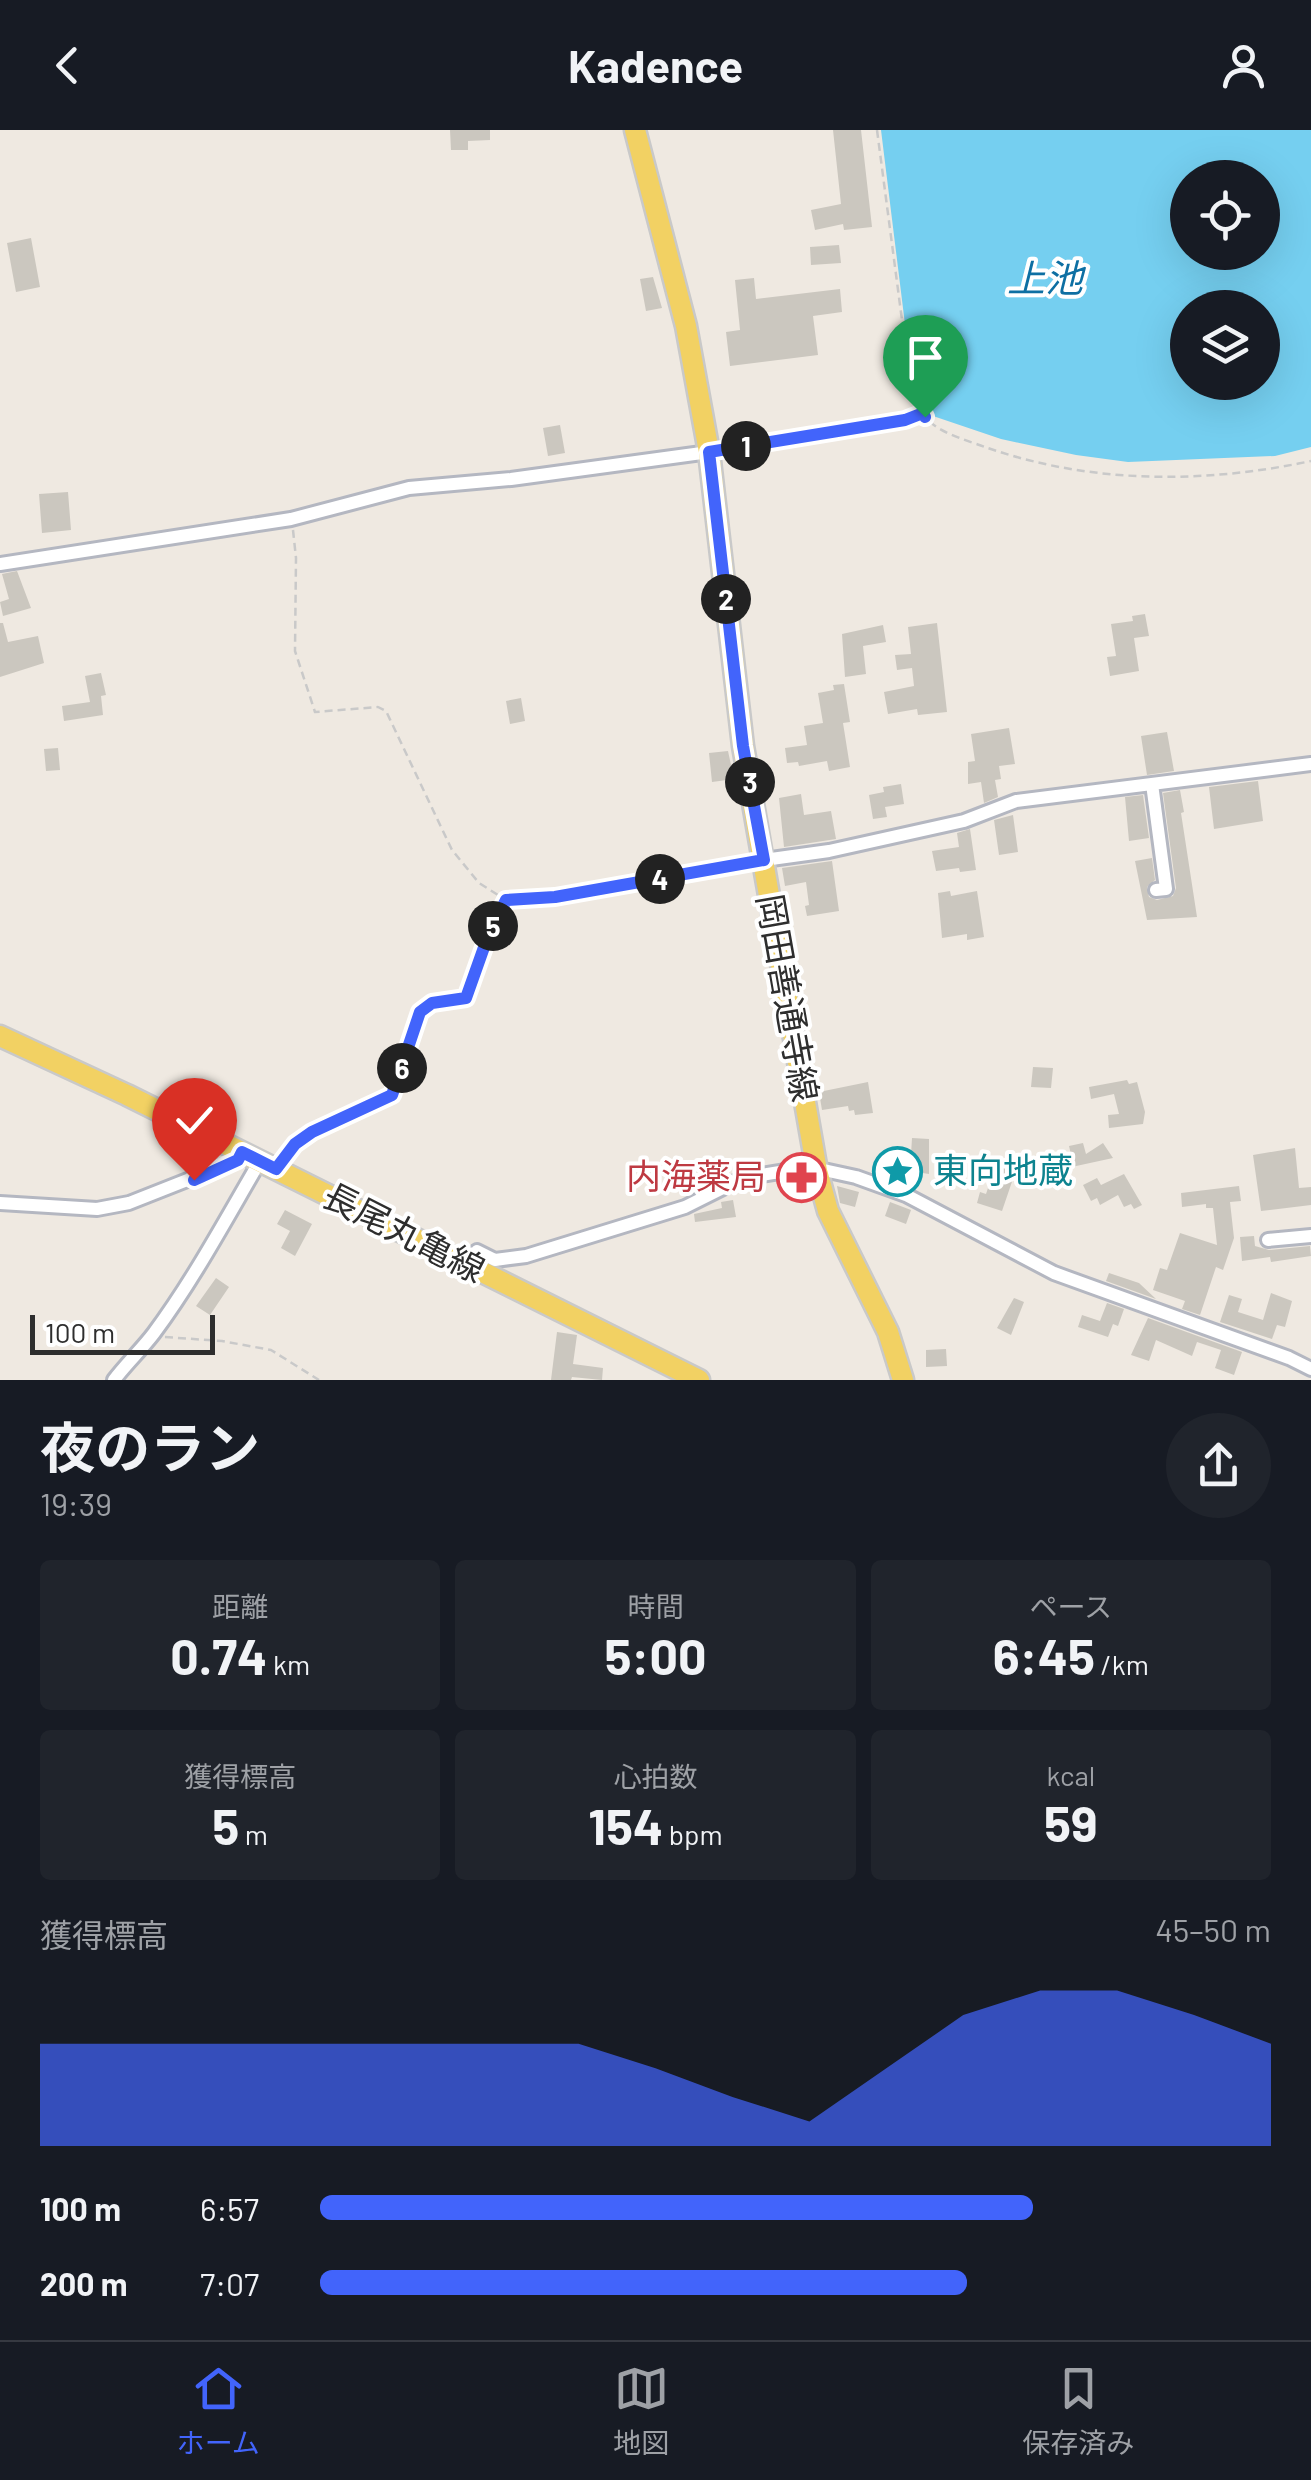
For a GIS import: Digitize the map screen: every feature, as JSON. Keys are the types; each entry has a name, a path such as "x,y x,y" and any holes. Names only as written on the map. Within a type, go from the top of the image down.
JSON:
{"main road":[{"name":"岡田善通寺線","path":"635,130 686,326 709,452 743,746 817,1171 828,1211 888,1332 903,1380"},
{"name":"長尾丸亀線","path":"0,1036 492,1267 699,1380"}],"street":[{"path":"0,564 290,518 409,488 511,480 709,452"},
{"path":"764,860 829,851 946,825 1016,801 1311,764"},
{"path":"1152,784 1166,889"},
{"path":"0,1203 97,1209 130,1202 238,1160 260,1160"},
{"path":"114,1380 127,1360 152,1336 260,1160"},
{"path":"477,1251 492,1267 685,1207 744,1178 810,1167 856,1176 906,1195 1054,1273 1289,1358 1311,1370"},
{"path":"1268,1240 1311,1236"}],"path":[{"path":"877,130 910,381 923,413 940,429 1057,468 1090,474 1158,477 1311,461"},
{"path":"709,452 905,420 923,413"},
{"path":"293,532 296,652 315,712 378,708 386,711 452,850 479,883 506,900 555,897 764,860"},
{"path":"260,1160 392,1095 420,1012 432,1003 466,998 488,936 506,900"},
{"path":"152,1336 222,1341 271,1350 319,1380"}],"water":[{"name":"上池","path":"881,130 1311,130 1311,447 1275,456 1128,462 1001,439 933,416 920,403 912,381"}],"building":[{"path":"450,130 490,130 490,140 468,141 468,150 451,150"},
{"path":"833,130 861,130 872,227 844,230 843,224 815,230 811,210 841,204"},
{"path":"31,238 40,287 16,292 7,243"},
{"path":"839,245 841,263 811,265 810,247"},
{"path":"653,277 662,308 646,311 640,279"},
{"path":"754,278 756,299 840,289 842,312 813,316 818,355 730,366 726,332 740,330 735,280"},
{"path":"560,425 565,453 548,456 543,428"},
{"path":"68,492 71,530 42,533 39,494"},
{"path":"17,571 31,608 3,616 0,602 9,599 2,574"},
{"path":"1145,614 1149,636 1134,638 1139,671 1110,676 1107,657 1116,656 1111,624 1133,621 1132,616"},
{"path":"0,623 8,642 38,636 44,663 0,677"},
{"path":"937,623 947,712 918,715 917,709 888,714 884,692 914,686 912,668 897,670 895,655 911,654 908,627"},
{"path":"883,625 886,642 863,646 866,674 845,677 842,634"},
{"path":"101,673 106,695 101,696 103,715 64,721 62,706 90,702 85,676"},
{"path":"844,684 850,722 843,723 850,767 829,771 827,761 799,766 798,762 787,763 785,748 807,745 804,726 823,723 818,693"},
{"path":"521,698 525,721 510,724 506,701"},
{"path":"1009,728 1015,764 999,766 1001,779 995,780 998,797 984,803 981,782 968,784 968,762 975,761 971,734"},
{"path":"1167,732 1174,771 1147,775 1141,736"},
{"path":"58,748 60,770 46,771 44,749"},
{"path":"728,751 734,779 712,782 709,753"},
{"path":"1258,781 1263,821 1214,829 1209,787"},
{"path":"901,784 904,804 885,807 887,817 873,819 869,795 884,792 883,787"},
{"path":"1180,790 1197,917 1147,920 1135,861 1152,858 1155,880 1147,887 1149,897 1157,900 1173,896 1176,888 1163,793"},
{"path":"801,794 804,815 831,811 836,839 784,847 779,798"},
{"path":"1143,795 1149,838 1129,841 1125,797"},
{"path":"1013,815 1018,852 999,855 994,820"},
{"path":"970,829 976,870 936,871 932,851 959,847 957,833"},
{"path":"832,861 839,911 807,916 806,882 785,886 782,868"},
{"path":"950,891 951,896 977,891 984,937 967,940 967,934 942,938 938,893"},
{"path":"1033,1067 1053,1068 1051,1088 1031,1087"},
{"path":"1127,1080 1129,1084 1137,1082 1145,1112 1143,1124 1109,1128 1108,1115 1119,1114 1114,1094 1091,1099 1089,1087"},
{"path":"868,1082 873,1113 855,1115 848,1106 822,1110 819,1092"},
{"path":"912,1138 929,1139 929,1174 910,1171"},
{"path":"1083,1143 1086,1154 1103,1143 1113,1158 1067,1168 1073,1163 1069,1146"},
{"path":"1295,1148 1299,1188 1311,1187 1311,1205 1261,1211 1253,1155"},
{"path":"997,1161 1017,1167 1002,1211 977,1203 980,1192 986,1194"},
{"path":"1124,1174 1142,1205 1134,1209 1131,1204 1124,1207 1118,1195 1100,1205 1097,1198 1091,1201 1083,1185 1097,1178 1101,1185"},
{"path":"837,1186 859,1192 855,1207 840,1203"},
{"path":"1239,1186 1241,1201 1230,1202 1234,1238 1223,1270 1216,1267 1200,1315 1182,1309 1185,1301 1153,1290 1160,1268 1167,1270 1180,1233 1217,1245 1213,1208 1206,1208 1206,1204 1182,1207 1181,1193"},
{"path":"733,1200 736,1217 695,1222 694,1214 722,1208 721,1202"},
{"path":"890,1202 911,1210 906,1224 885,1216"},
{"path":"285,1210 312,1224 295,1256 281,1248 290,1231 277,1224"},
{"path":"1254,1236 1255,1246 1269,1250 1310,1246 1311,1256 1271,1262 1270,1257 1242,1261 1240,1237"},
{"path":"1109,1273 1139,1283 1156,1299 1106,1281"},
{"path":"216,1278 229,1287 210,1315 196,1306"},
{"path":"1271,1293 1292,1301 1285,1327 1277,1325 1272,1339 1220,1322 1229,1295 1242,1299 1238,1312 1263,1320"},
{"path":"1014,1298 1024,1302 1011,1335 997,1328"},
{"path":"1107,1303 1124,1309 1118,1326 1113,1324 1108,1337 1078,1327 1082,1315 1100,1321"},
{"path":"1148,1318 1242,1352 1234,1375 1215,1368 1221,1350 1197,1342 1192,1356 1156,1340 1149,1361 1131,1355"},
{"path":"557,1332 577,1335 573,1364 603,1368 602,1380 551,1380"},
{"path":"946,1349 947,1366 926,1367 926,1350"}],"place":[{"name":"東向地蔵","path":"898,1171"},
{"name":"内海薬局","path":"801,1177"}],"route":[{"path":"194,1180 238,1160 242,1152 276,1169 295,1144 312,1132 392,1095 420,1012 432,1003 466,998 488,936 506,900 555,897 764,860 743,746 709,452 905,420 923,413 925,417"}]}
